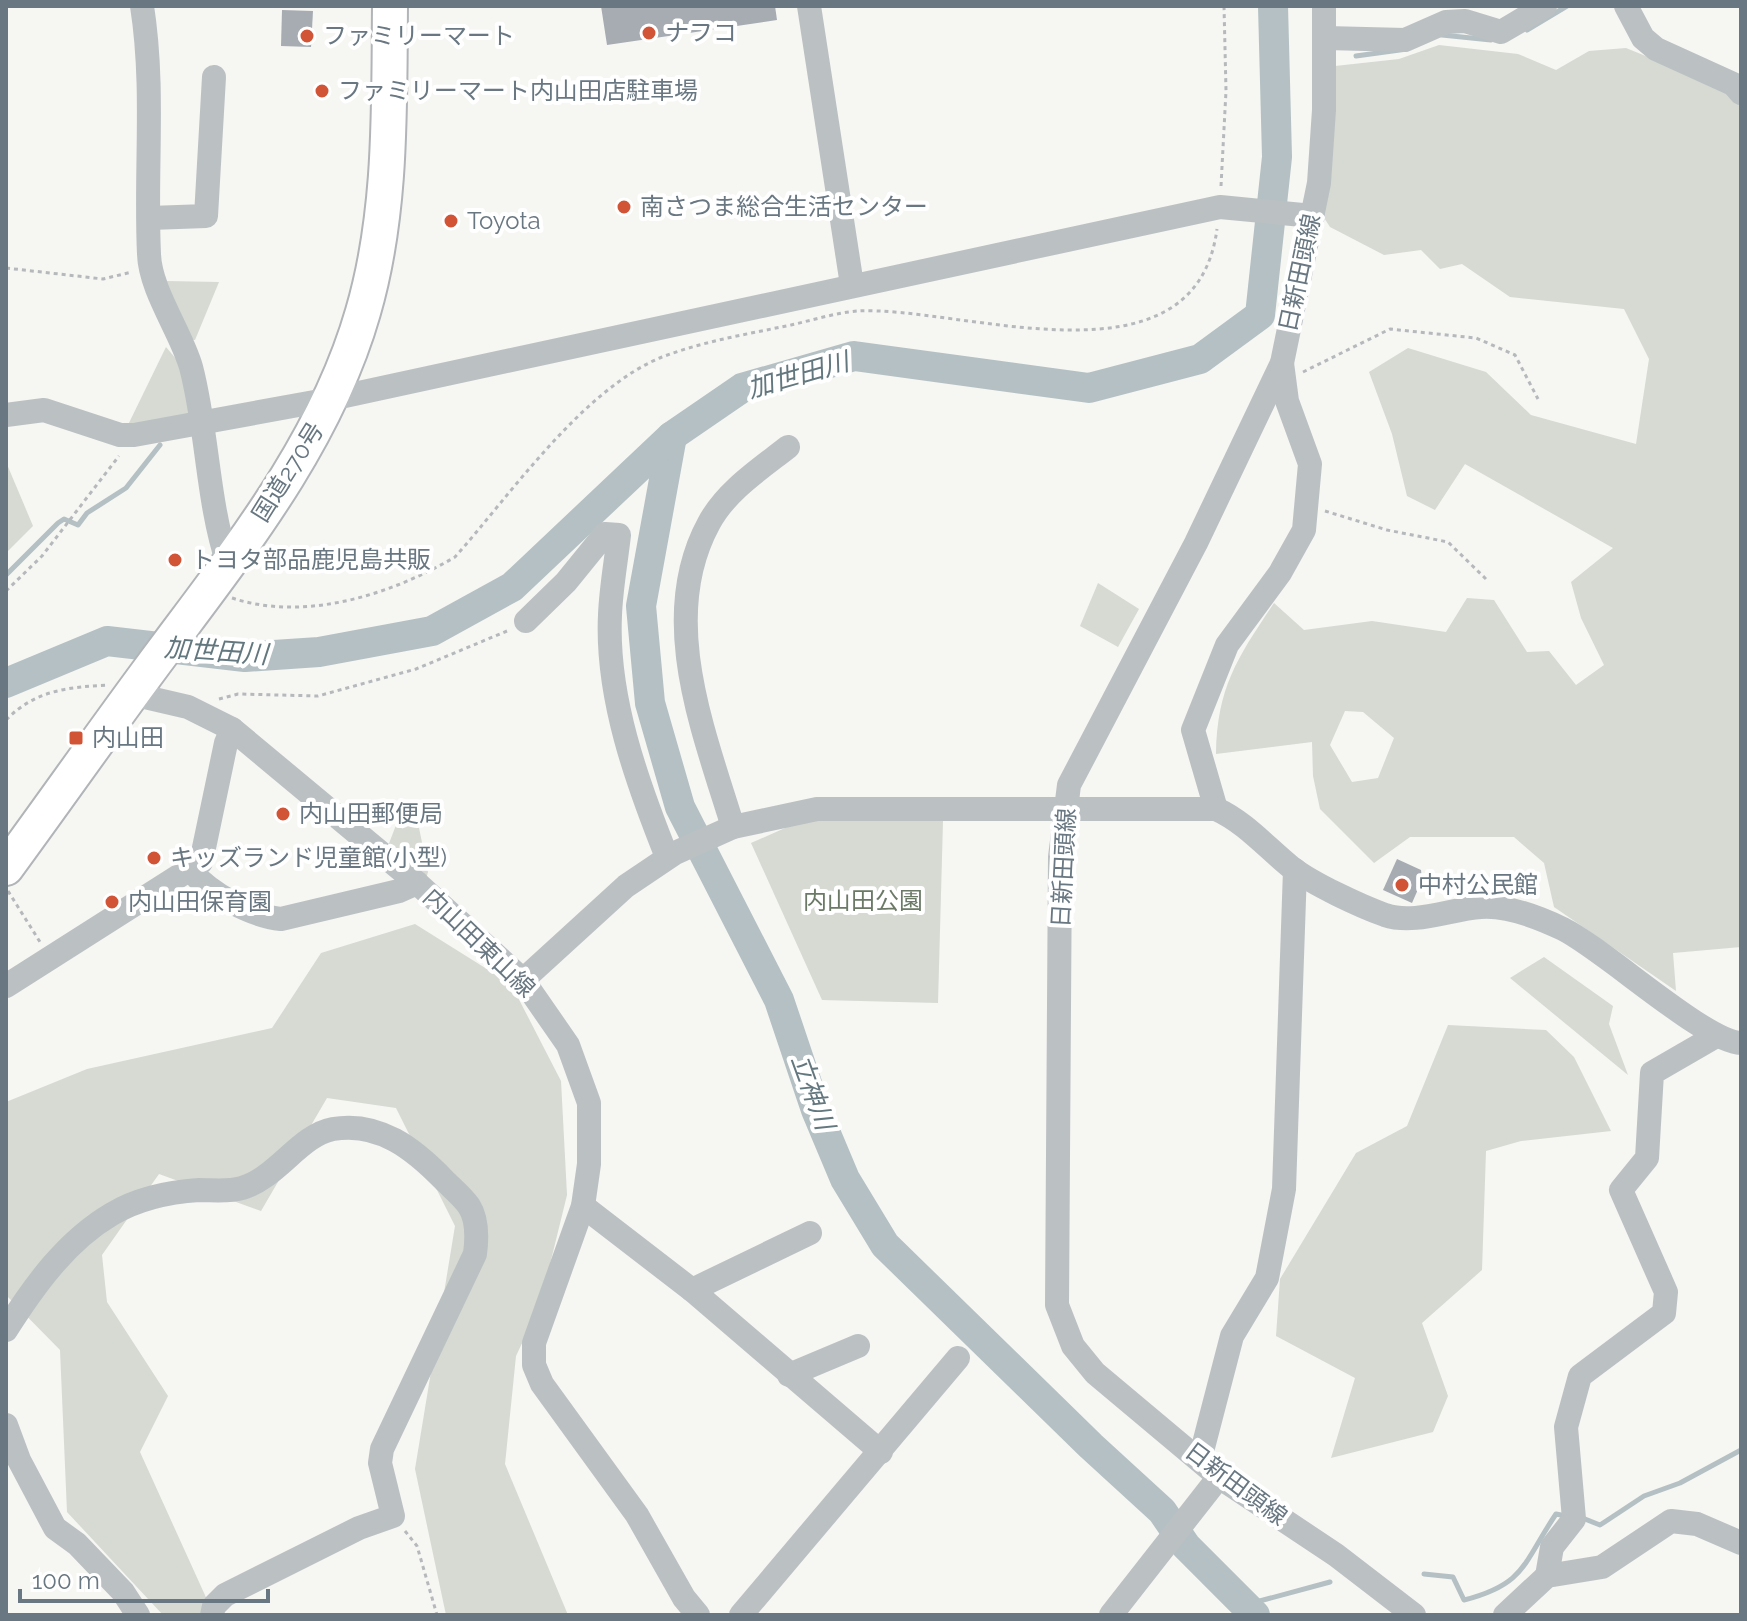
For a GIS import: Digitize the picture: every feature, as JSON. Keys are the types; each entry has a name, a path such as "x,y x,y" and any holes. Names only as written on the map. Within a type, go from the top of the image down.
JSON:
{"highway":[{"name":"国道270号","path":"6,868 128,686 213,584 289,475 331,399 364,310 381,226 388,137 390,6"}],"street":[{"path":"142,6 152,117 151,268 190,363 204,423 216,516 213,584"},
{"path":"809,6 852,285"},
{"name":"日新田頭線","path":"1324,6 1323,124 1282,374 1069,785 1060,857 1059,1313 1073,1346 1095,1373 1200,1459 1213,1486 1336,1555 1414,1615"},
{"path":"1326,38 1405,40 1446,22 1465,21 1501,32 1545,6"},
{"path":"1626,6 1643,38 1656,49 1733,84 1741,93"},
{"path":"150,218 206,216 214,77"},
{"path":"6,415 44,410 120,435 134,435 331,399 1223,207 1308,215"},
{"path":"1216,809 1193,730 1227,645 1292,556 1304,530 1310,464 1282,374"},
{"path":"726,830 694,693 687,646 693,563 709,522 736,489 788,447"},
{"path":"526,621 566,582 605,534 619,535 610,616 612,660 625,733 644,799 671,855"},
{"name":"内山田東山線","path":"128,686 188,707 232,729 417,883 523,980 568,1045 582,1075 589,1103 591,1132 583,1206 534,1343 534,1365 542,1384 637,1515 684,1598 698,1615"},
{"path":"6,986 201,862 226,743 232,729"},
{"path":"523,980 626,886 671,855 726,830 817,809 1216,809 1231,816 1295,870 1385,915 1408,919 1484,907 1533,916 1591,946 1716,1036 1741,1043"},
{"path":"1200,1459 1232,1336 1267,1278 1284,1189 1295,870"},
{"path":"191,871 204,886 266,918 281,919 399,891 417,883"},
{"path":"1547,1576 1552,1547 1574,1519 1566,1427 1580,1376 1664,1313 1666,1292 1621,1190 1647,1158 1652,1073 1716,1036"},
{"path":"6,1330 31,1291 54,1264 112,1214 166,1193 240,1190 267,1178 312,1139 332,1129 382,1132 422,1158 470,1207 477,1236 466,1273 382,1449 380,1463 393,1516 359,1528 225,1595 214,1606 212,1615"},
{"path":"583,1206 692,1290 881,1452"},
{"path":"692,1290 810,1233"},
{"path":"789,1375 858,1346"},
{"path":"741,1615 958,1358"},
{"path":"6,1425 32,1487 55,1528 86,1553 123,1592 138,1615"},
{"path":"1111,1615 1213,1486"},
{"path":"1505,1615 1547,1576 1602,1567 1671,1521 1697,1524 1741,1543"}],"path":[{"path":"213,584 260,605 301,606 355,598 394,588 431,572 455,557 577,417 608,391 661,358 704,343 854,311 903,312 1046,332 1091,330 1132,323 1173,303 1204,271 1214,249 1223,207 1226,91 1224,6"},
{"path":"6,268 103,279 140,270"},
{"path":"1282,374 1390,329 1476,338 1515,355 1538,399"},
{"path":"6,591 68,525 134,435"},
{"path":"1307,505 1387,530 1448,542 1486,579"},
{"path":"188,707 238,694 318,696 416,669 480,644 526,621"},
{"path":"6,720 25,702 48,692 67,687 128,686"},
{"path":"6,888 49,957"},
{"path":"393,1516 417,1546 437,1615"}],"green space":[{"path":"1439,45 1518,54 1556,70 1589,51 1626,48 1741,95 1741,947 1673,953 1676,991 1554,907 1544,863 1514,837 1410,837 1374,863 1320,809 1313,776 1312,742 1216,754 1217,730 1225,691 1240,657 1274,603 1304,630 1372,621 1446,632 1467,598 1494,600 1527,652 1549,651 1576,685 1604,665 1581,618 1571,582 1613,548 1465,464 1435,510 1407,496 1392,434 1369,372 1408,348 1486,372 1531,415 1636,444 1649,359 1624,309 1510,297 1462,264 1440,269 1421,250 1384,255 1330,227 1321,213 1335,66 1399,59","holes":["1345,711 1363,712 1394,738 1378,778 1352,782 1330,745"]},
{"path":"166,281 219,282 195,340 186,339"},
{"path":"166,347 182,366 195,413 127,427"},
{"path":"6,462 33,526 6,553"},
{"path":"1098,583 1139,609 1118,647 1080,626"},
{"path":"417,818 428,872 426,879 388,846 398,820"},
{"name":"内山田公園","path":"803,820 943,821 938,1003 822,1000 751,843"},
{"path":"415,924 511,984 561,1081 567,1195 540,1305 516,1356 505,1464 568,1615 446,1615 415,1469 455,1226 396,1108 327,1098 261,1211 159,1174 102,1255 107,1302 168,1396 140,1452 214,1615 163,1615 67,1512 60,1350 6,1295 6,1102 87,1069 272,1028 321,953"},
{"path":"1544,957 1613,1006 1609,1024 1628,1075 1510,978"},
{"path":"1448,1025 1546,1030 1574,1057 1611,1131 1521,1141 1486,1151 1482,1270 1422,1323 1448,1396 1433,1432 1331,1458 1355,1378 1276,1336 1280,1279 1356,1153 1407,1126"}],"building":[{"name":"ナフコ","path":"601,6 775,6 777,20 607,45"},
{"path":"282,10 313,11 311,47 281,46"},
{"name":"中村公民館","path":"1397,859 1421,870 1422,880 1412,903 1383,890"}],"waterway":[{"name":"加世田川","path":"6,683 107,641 245,657 319,652 432,631 512,587 672,436 742,388 854,356 1089,388 1200,359 1260,315 1277,157 1273,6"},
{"path":"1527,30 1567,6"},
{"path":"1442,35 1491,40"},
{"path":"1356,56 1407,49"},
{"name":"立神川","path":"672,436 641,606 650,703 680,807 779,1000 816,1110 845,1179 885,1245 1162,1511 1186,1546 1255,1615"},
{"path":"6,575 58,523 64,519 78,525 87,513 126,488 160,445"},
{"path":"1580,1517 1600,1525 1644,1496 1680,1483 1741,1450"},
{"path":"1424,1574 1453,1577 1464,1600 1484,1594 1512,1579 1529,1559 1556,1514 1561,1515"},
{"path":"1245,1605 1330,1582"}],"place":[{"name":"ナフコ","path":"649,33"},
{"name":"ファミリーマート","path":"307,36"},
{"name":"ファミリーマート内山田店駐車場","path":"322,91"},
{"name":"南さつま総合生活センター","path":"624,207"},
{"name":"Toyota","path":"451,221"},
{"name":"トヨタ部品鹿児島共販","path":"175,560"},
{"name":"内山田","path":"76,738"},
{"name":"内山田郵便局","path":"283,814"},
{"name":"キッズランド児童館(小型)","path":"154,858"},
{"name":"中村公民館","path":"1402,885"},
{"name":"内山田保育園","path":"112,902"}]}
